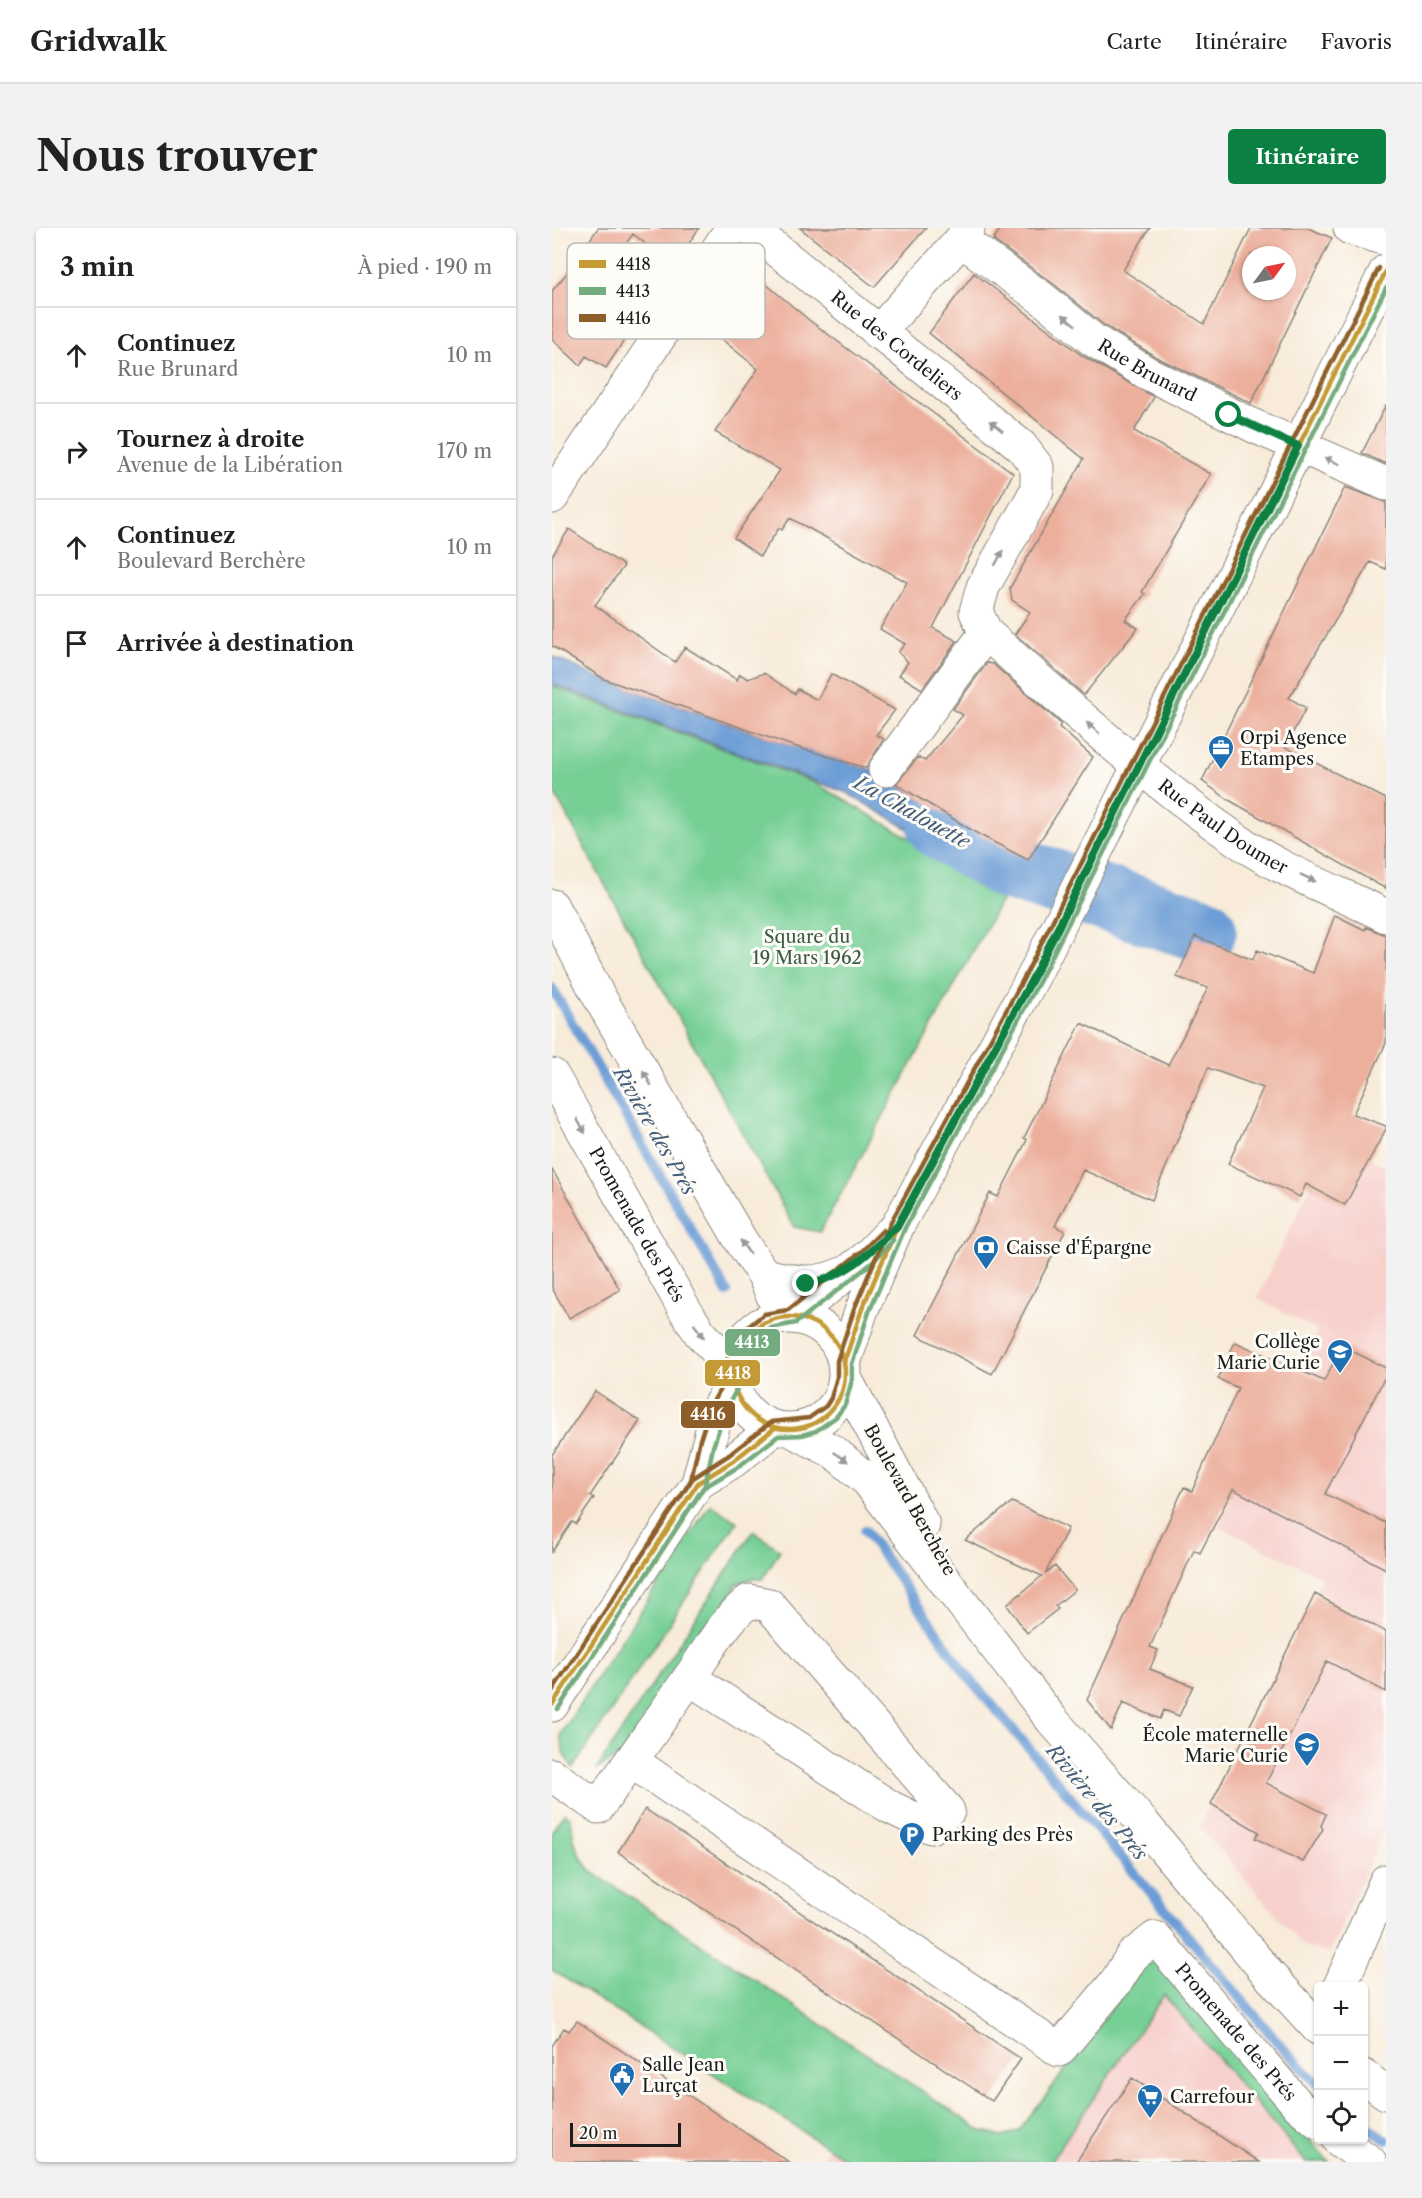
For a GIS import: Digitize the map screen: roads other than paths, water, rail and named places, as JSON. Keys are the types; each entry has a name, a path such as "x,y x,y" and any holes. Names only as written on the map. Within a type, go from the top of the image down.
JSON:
{"street":[{"path":"1350,228 1386,239"},
{"path":"741,243 751,230"},
{"name":"Rue des Cordeliers","path":"751,230 1021,446 1037,467 1037,490 982,587 981,622"},
{"path":"878,333 964,234"},
{"name":"Rue Brunard","path":"964,234 1093,340 1147,373 1298,446 1386,484"},
{"path":"733,1374 740,1402 755,1418 782,1428 812,1425 831,1411 862,1309 898,1225 980,1078 1059,925 1386,271"},
{"path":"552,497 670,339"},
{"path":"885,770 981,622"},
{"name":"Rue Paul Doumer","path":"981,622 1138,764 1242,843 1386,916"},
{"path":"552,906 597,993 787,1317"},
{"name":"Promenade des Prés","path":"552,1075 685,1310 733,1374"},
{"path":"787,1317 867,1257 898,1225"},
{"path":"764,1275 806,1284 826,1281 842,1274"},
{"path":"552,1705 698,1483 718,1408 733,1374 744,1339 761,1324 787,1317 810,1320 826,1331 838,1346 845,1371"},
{"name":"Boulevard Berchère","path":"845,1371 888,1464 977,1620"},
{"path":"698,1483 782,1428"},
{"name":"Boulevard Berchère","path":"782,1428 834,1452 862,1475 977,1620 1052,1720 1142,1822 1269,1975 1314,2019"},
{"path":"552,1775 598,1807 631,1761 689,1678 736,1612 749,1602 769,1605 948,1811 931,1827 890,1807 689,1678"},
{"name":"Promenade des Prés","path":"631,1761 1059,2050 1116,1982 1132,1956 1155,1938 1299,2106 1314,2119"},
{"path":"1342,1982 1386,1881"},
{"path":"1368,2079 1386,2093"},
{"path":"1346,2144 1370,2162"}],"water":[{"path":"552,656 599,678 646,695 787,744 873,770 978,834 1027,859 1013,890 847,793 552,684"}],"waterway":[{"name":"La Chalouette","path":"941,827 1007,867 1204,930"},
{"name":"Rivière des Prés","path":"552,988 727,1292"},
{"name":"Rivière des Prés","path":"865,1530 966,1674 1279,2044 1314,2080"},
{"name":"Rivière des Prés","path":"1368,2128 1386,2140"}],"place":[{"name":"Orpi Agence Etampes","path":"1221,771"},
{"name":"Caisse d'Épargne","path":"986,1271"},
{"name":"Collège Marie Curie","path":"1340,1375"},
{"name":"École maternelle Marie Curie","path":"1307,1768"},
{"name":"Parking des Près","path":"912,1858"},
{"name":"Salle Jean Lurçat","path":"622,2098"},
{"name":"Carrefour","path":"1150,2120"}],"park label":[{"name":"Square du 19 Mars 1962","path":"807,947"}]}
